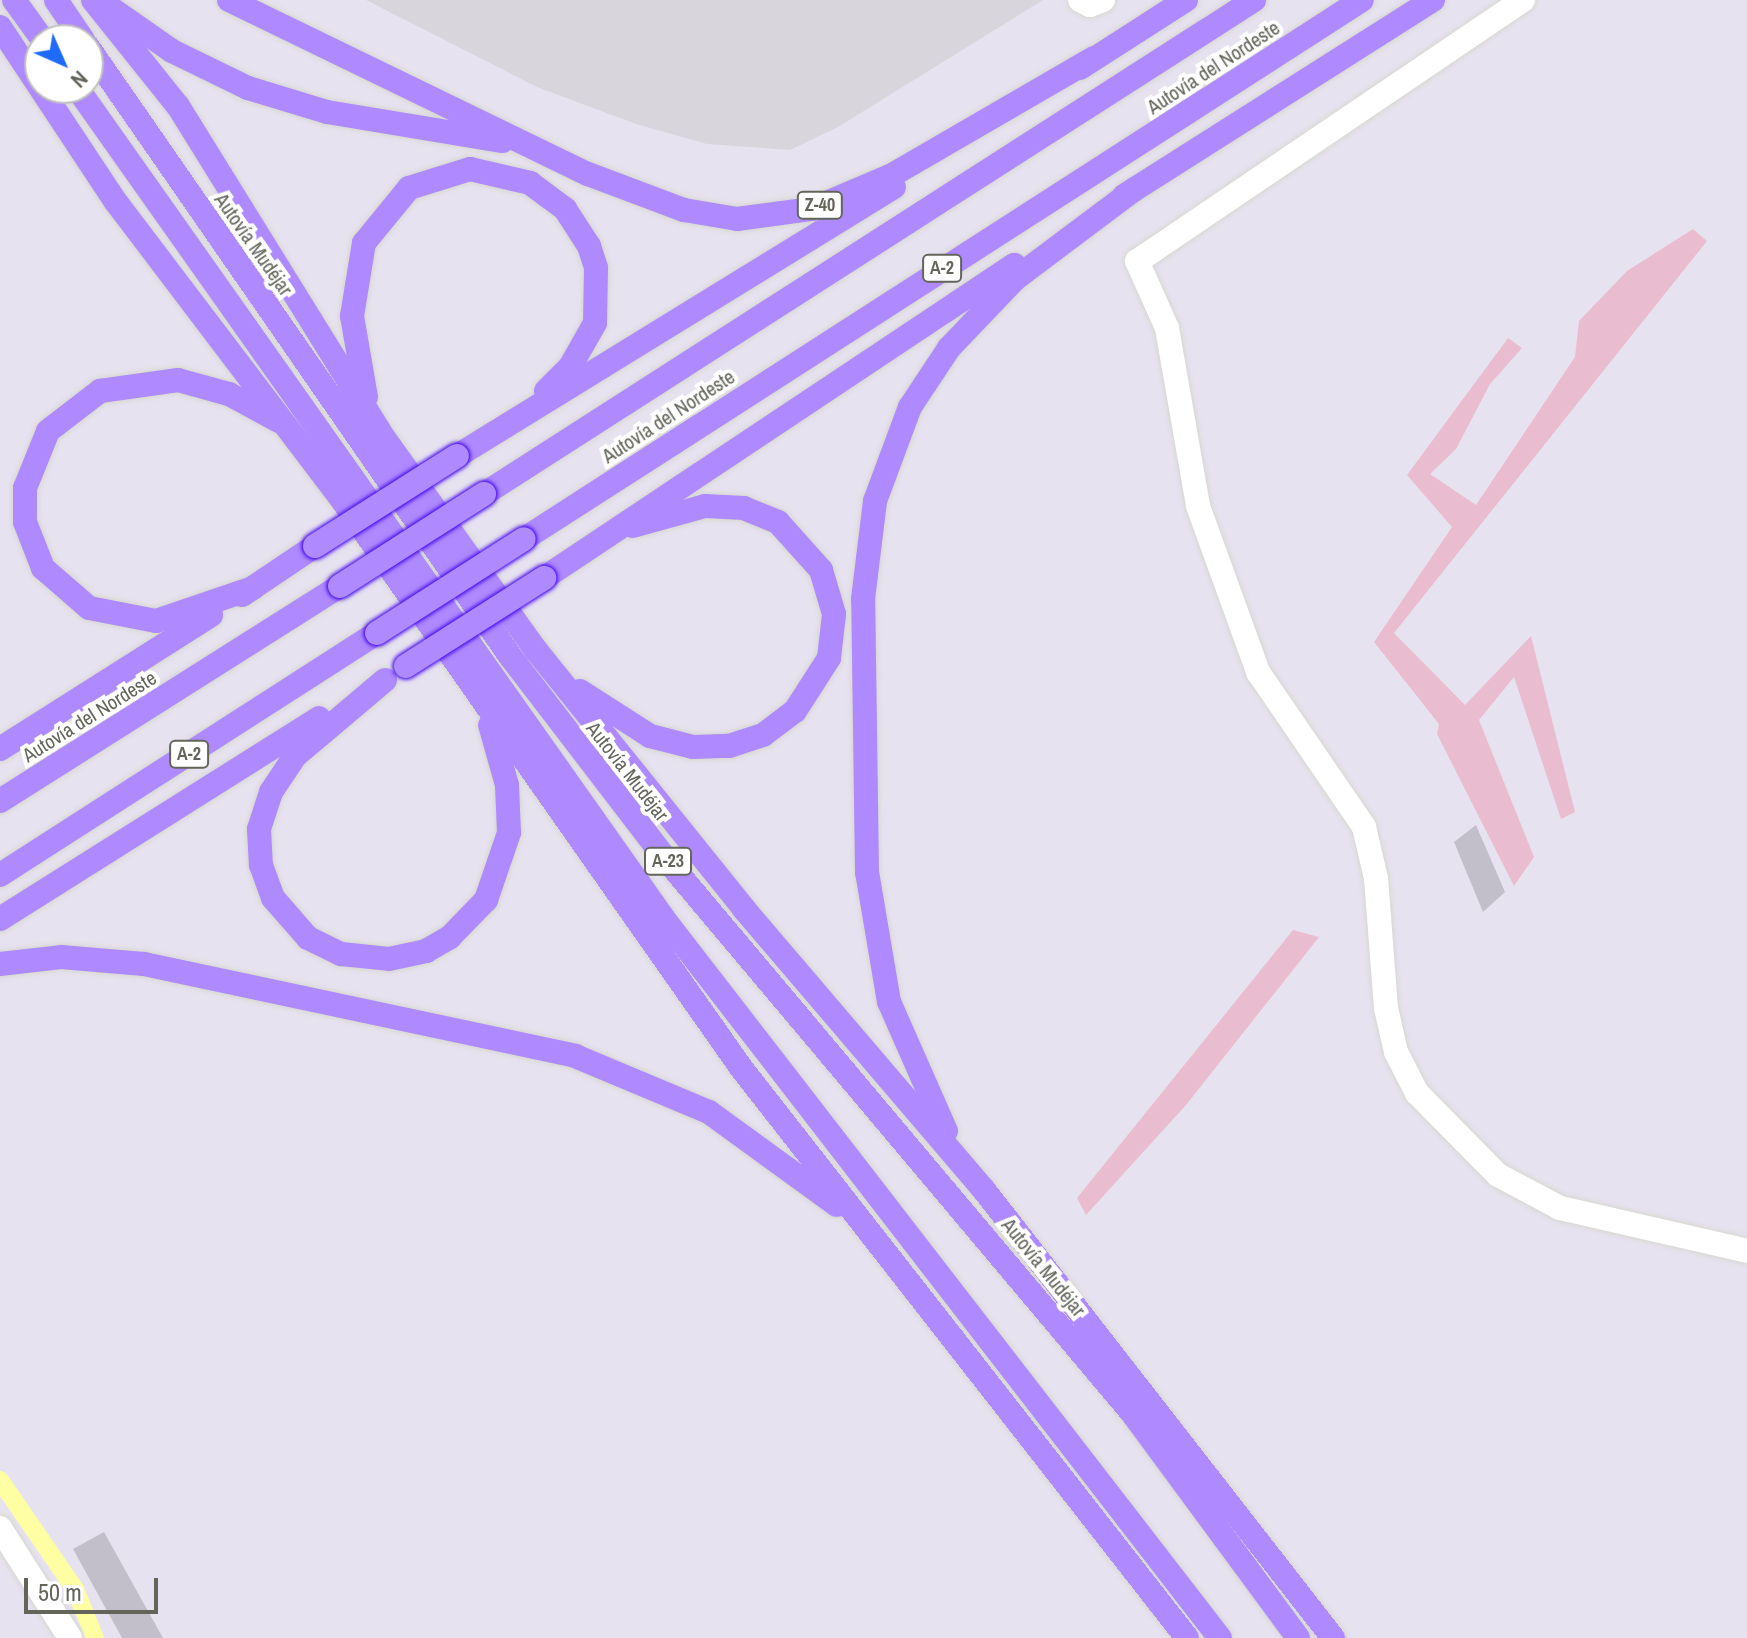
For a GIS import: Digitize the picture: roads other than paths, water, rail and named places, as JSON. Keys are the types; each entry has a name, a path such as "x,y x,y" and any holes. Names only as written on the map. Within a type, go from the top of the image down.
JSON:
{"highway":[{"path":"14,0 31,24"},
{"path":"56,0 72,24"},
{"path":"95,0 203,144 384,438 536,650 744,909 984,1190 1333,1638"},
{"name":"Z-40","path":"95,0 172,51 248,88 327,112 525,144 684,210 763,218 812,209 892,175 1094,58 1186,0"},
{"path":"229,0 525,144"},
{"name":"Autovía del Nordeste","path":"0,801 1254,0"},
{"name":"Autovía del Nordeste","path":"0,875 1362,0"},
{"path":"0,919 385,680 608,536 633,513 1433,0"},
{"path":"0,27 116,202 291,429 706,1020 1187,1638"},
{"path":"0,749 457,456 1040,98 1094,58"},
{"name":"Autovía Mudéjar","path":"104,70 510,656 665,858 1133,1414 1298,1638"},
{"name":"A-23","path":"88,104 664,919 1220,1638"},
{"path":"384,438 357,362 357,263 376,222 409,188 470,169 512,175 553,198 580,229 596,268 595,323 586,343 553,385 491,436"},
{"path":"984,1190 940,1122 906,1050 874,931 867,858 867,547 887,462 910,407 949,348 1015,279 1135,189"},
{"path":"253,588 156,621 89,608 43,568 32,545 24,506 29,467 48,431 81,401 152,381 178,380 229,394 291,429"},
{"path":"536,650 628,725 693,747 729,746 763,735 795,711 821,678 834,638 830,593 809,550 778,522 744,508 684,507 608,536"},
{"path":"385,680 295,756 271,792 259,829 261,865 273,898 308,938 341,954 389,959 426,951 472,918 496,882 509,833 509,804 481,700"},
{"path":"0,964 61,957 144,964 575,1056 709,1112 868,1230"}],"street":[{"path":"1080,0 1090,5 1103,0"},
{"path":"1523,0 1137,261 1167,328 1198,506 1258,672 1364,827 1376,878 1386,1008 1396,1052 1417,1093 1498,1175 1560,1208 1747,1251"},
{"path":"0,1528 70,1638"}],"waterway":[{"path":"0,1480 75,1589 95,1638"}]}
